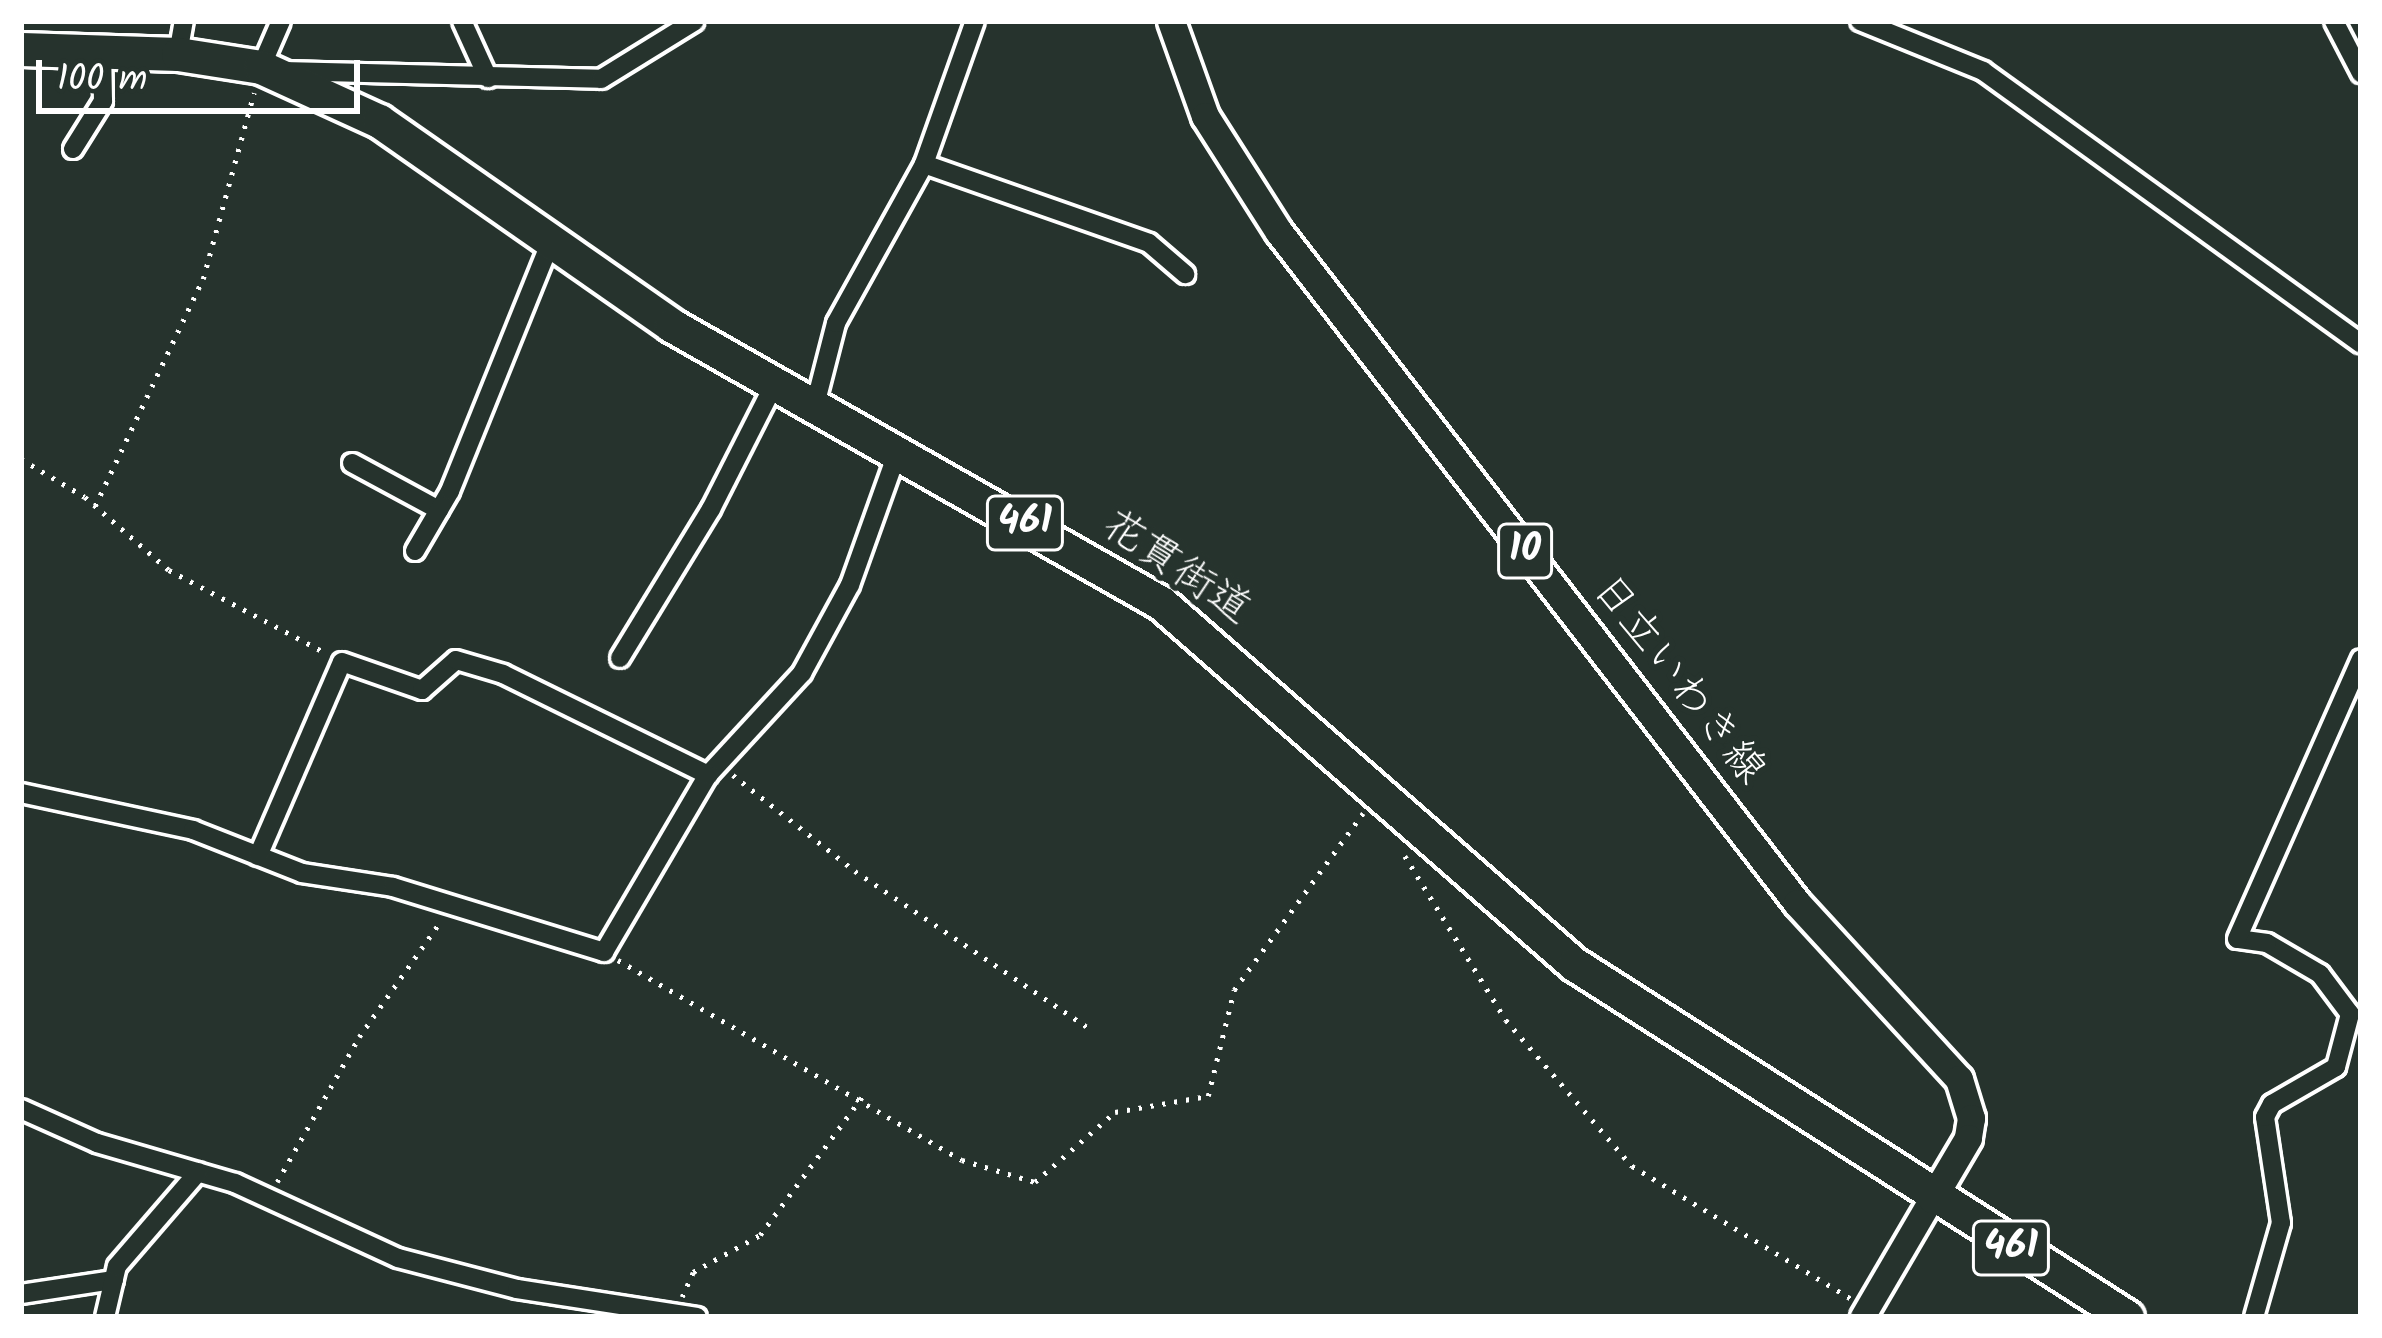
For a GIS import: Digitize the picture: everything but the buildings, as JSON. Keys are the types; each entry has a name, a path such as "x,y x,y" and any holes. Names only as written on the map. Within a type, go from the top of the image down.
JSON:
{"highway":[{"name":"花貫街道","path":"21,49 102,49 181,37 269,69 379,121 671,326 1161,603 1574,964 1932,1199 2127,1317"}],"main road":[{"name":"日立いわき線","path":"1171,21 1205,116 1279,232 1797,903 1959,1079 1971,1118 1967,1138 1932,1199"}],"street":[{"path":"281,21 269,69 601,79 695,21"},
{"path":"463,21 488,78"},
{"path":"815,405 836,323 924,164 975,21"},
{"path":"1860,21 1983,71 2361,344"},
{"path":"2334,21 2361,73"},
{"path":"73,149 103,101 102,49"},
{"path":"924,164 1149,243 1186,274"},
{"path":"415,551 439,511 551,241"},
{"path":"620,658 711,509 775,383"},
{"path":"21,793 194,830 302,873 453,903 604,952 713,769 802,673 850,585 898,451"},
{"path":"352,463 439,511"},
{"path":"2254,1317 2282,1223 2265,1117 2272,1104 2336,1067 2349,1041 2350,1014 2320,974 2267,943 2237,938 2361,659"},
{"path":"258,856 342,662 422,690 455,660 503,674 713,769"},
{"path":"21,1109 97,1143 268,1198 398,1258 621,1311 697,1317"},
{"path":"105,1317 114,1280 152,1218 198,1172"},
{"path":"1864,1312 1932,1199"},
{"path":"21,1294 114,1280"}],"path":[{"path":"95,506 203,278 269,69"},
{"path":"21,459 95,506 169,570 342,662"},
{"path":"713,769 1090,1029"},
{"path":"604,952 962,1160 1035,1182 1115,1112 1208,1096 1234,989 1382,799"},
{"path":"1382,799 1403,852 1506,1020 1632,1166 1864,1312"},
{"path":"268,1198 359,1037 453,903"},
{"path":"675,1313 692,1272 760,1234 863,1096"}]}
